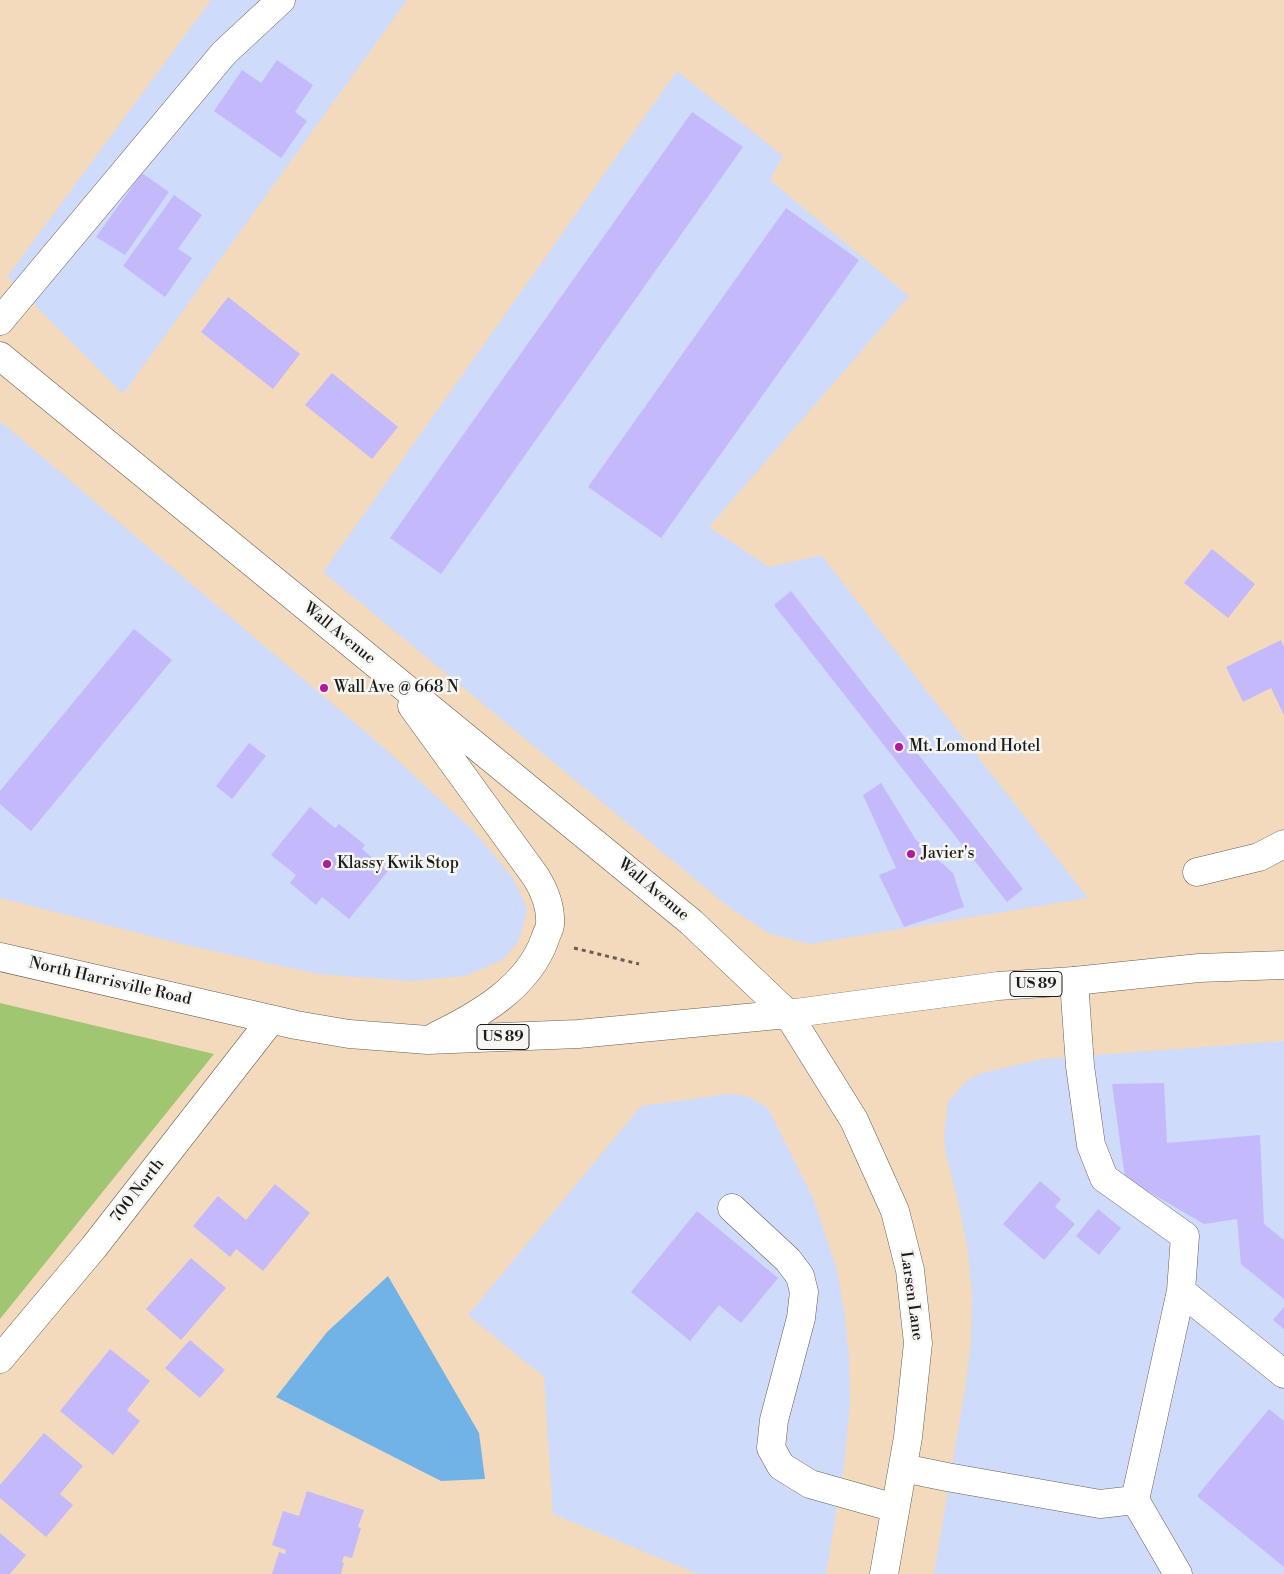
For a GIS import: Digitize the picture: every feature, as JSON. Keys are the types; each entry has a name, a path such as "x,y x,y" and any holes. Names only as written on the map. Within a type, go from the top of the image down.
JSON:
{"main road":[{"path":"0,321 224,52 281,0"},
{"name":"Wall Avenue","path":"0,356 691,922 788,1014"},
{"path":"391,676 542,886 547,902 550,925 542,946 532,964 506,993 468,1020 428,1040"},
{"path":"1197,872 1259,858 1284,844"},
{"name":"North Harrisville Road","path":"0,957 271,1020"},
{"name":"US 89","path":"271,1020 349,1034 428,1040 578,1034 788,1014 998,986 1074,981 1199,968 1284,965"},
{"path":"1074,981 1080,1066 1091,1145 1104,1178 1185,1236 1181,1291 1136,1500 1178,1574"},
{"name":"Larsen Lane","path":"788,1014 854,1120 895,1211 908,1261 918,1343 903,1468 884,1574"},
{"name":"700 North","path":"0,1359 94,1247 271,1020"},
{"path":"732,1208 788,1260 800,1276 804,1292 801,1318 774,1420 771,1448 781,1466 810,1484 895,1508"},
{"path":"1181,1291 1284,1374"},
{"path":"903,1468 1100,1504 1136,1500"}],"path":[{"path":"574,948 639,964"}],"shaded area":[{"path":"211,0 407,0 123,394 7,277"},
{"path":"677,71 783,156 770,180 909,296 709,527 769,567 821,555 1088,898 810,944 770,934 730,908 323,572"},
{"path":"0,421 382,746 473,830 513,878 527,908 518,942 502,960 465,976 410,981 318,974 190,946 0,898"},
{"path":"1284,1041 1284,1574 934,1574 971,1343 972,1296 968,1252 958,1201 946,1155 944,1137 948,1102 967,1080 982,1073 1042,1059"},
{"path":"729,1094 747,1096 768,1108 813,1198 837,1270 845,1317 849,1359 850,1405 844,1465 826,1574 698,1574 553,1514 544,1377 468,1315 641,1106"}],"green space":[{"path":"0,1003 214,1054 0,1319"}],"water":[{"path":"388,1276 479,1433 485,1479 441,1481 276,1397 327,1332"}],"building":[{"path":"277,60 313,85 295,112 307,121 281,158 214,111 242,70 261,83"},
{"path":"692,112 743,147 441,574 390,538"},
{"path":"142,173 169,192 125,255 96,237"},
{"path":"174,195 202,215 178,249 192,258 165,297 123,266"},
{"path":"786,208 859,260 661,538 588,487"},
{"path":"228,297 300,354 273,389 201,332"},
{"path":"332,373 398,427 372,459 305,405"},
{"path":"1212,549 1255,584 1228,618 1184,583"},
{"name":"Mt. Lomond Hotel","path":"791,591 1023,889 1007,902 774,605"},
{"path":"134,629 172,660 31,831 0,804 0,791"},
{"path":"1281,640 1284,647 1284,715 1271,688 1243,702 1226,667"},
{"path":"249,743 266,756 232,799 216,786"},
{"name":"Javier's","path":"881,783 916,840 953,873 964,907 904,927 879,875 896,868 863,795"},
{"path":"310,807 335,828 339,824 365,845 362,849 388,871 349,919 322,897 316,905 290,883 296,875 271,855"},
{"path":"1164,1083 1167,1143 1260,1135 1264,1224 1284,1240 1284,1299 1241,1264 1237,1219 1204,1224 1125,1178 1112,1084"},
{"path":"1040,1181 1061,1199 1055,1207 1075,1224 1044,1260 1003,1224"},
{"path":"275,1184 310,1213 263,1271 236,1249 230,1257 193,1226 218,1196 246,1220"},
{"path":"1098,1209 1121,1228 1099,1255 1076,1236"},
{"path":"697,1211 778,1278 741,1323 719,1305 690,1341 631,1292"},
{"path":"191,1258 226,1288 181,1340 146,1309"},
{"path":"1284,1307 1284,1329 1273,1320"},
{"path":"190,1340 225,1370 200,1398 165,1368"},
{"path":"110,1349 150,1381 127,1410 140,1421 113,1455 60,1411"},
{"path":"1269,1409 1284,1421 1284,1567 1197,1496"},
{"path":"44,1433 83,1466 60,1494 73,1505 46,1537 0,1498 0,1485"},
{"path":"307,1491 364,1510 358,1527 361,1528 352,1558 344,1556 341,1574 272,1574 279,1552 285,1554 286,1550 272,1545 283,1511 299,1516"},
{"path":"0,1533 26,1555 10,1574 0,1574"}],"place":[{"name":"Wall Ave @ 668 N","path":"324,688"},
{"name":"Mt. Lomond Hotel","path":"899,747"},
{"name":"Javier's","path":"911,854"},
{"name":"Klassy Kwik Stop","path":"327,864"}]}
